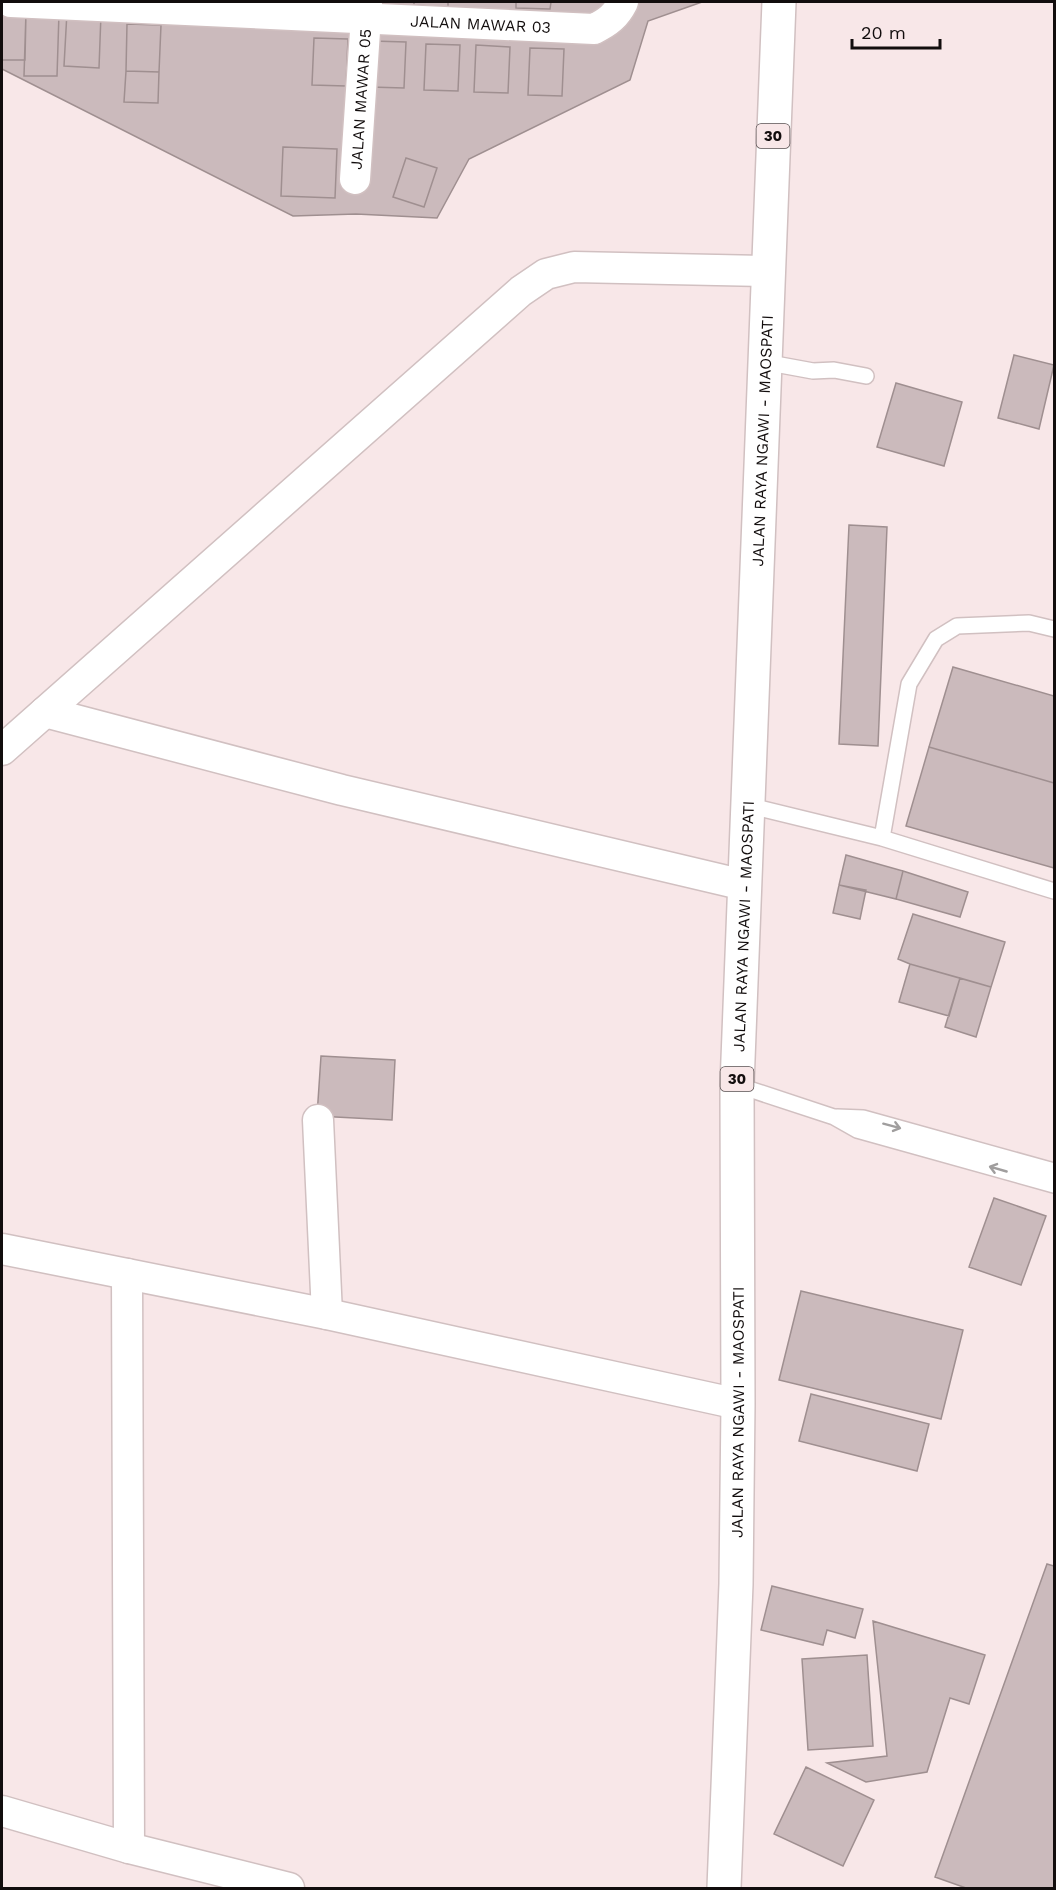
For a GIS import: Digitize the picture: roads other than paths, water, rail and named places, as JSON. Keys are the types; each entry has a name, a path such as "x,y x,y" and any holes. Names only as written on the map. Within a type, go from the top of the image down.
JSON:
{"highway":[{"name":"JALAN RAYA NGAWI - MAOSPATI","path":"724,1888 736,1584 737,1084 779,2"}],"street":[{"name":"JALAN MAWAR 03","path":"11,2 367,11 594,29 608,23 617,14 623,2"},
{"name":"JALAN MAWAR 05","path":"355,178 367,11"},
{"path":"2,750 521,291 546,274 574,267 768,271"},
{"path":"45,712 342,790 744,885"},
{"path":"318,1120 327,1314"},
{"path":"2,1249 327,1314 738,1404"},
{"path":"126,1274 129,1848"},
{"path":"2,1811 129,1848 289,1888"}],"lane":[{"path":"764,362 813,371 834,370 866,375"},
{"path":"882,838 909,684 936,639 957,626 1029,623 1054,629"},
{"path":"747,805 882,838 1054,891"},
{"path":"737,1084 834,1117 857,1130 1054,1185"},
{"path":"834,1117 863,1118 1054,1171"}]}
